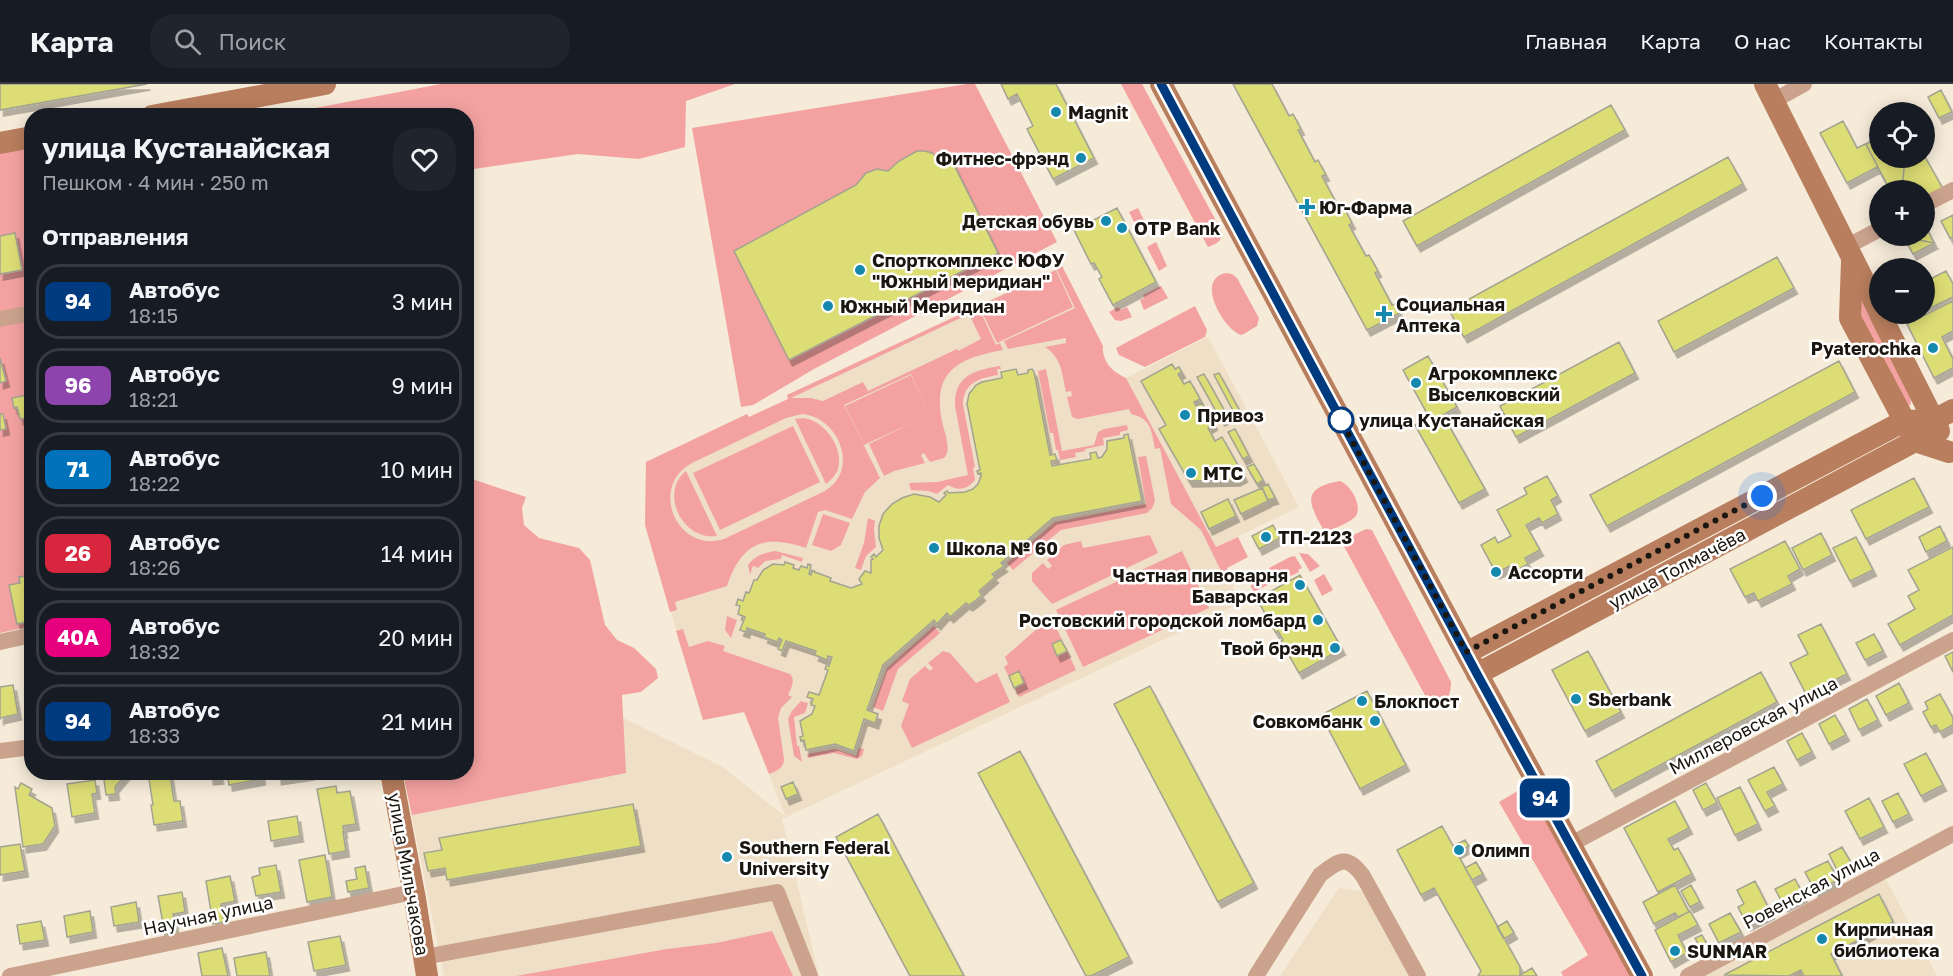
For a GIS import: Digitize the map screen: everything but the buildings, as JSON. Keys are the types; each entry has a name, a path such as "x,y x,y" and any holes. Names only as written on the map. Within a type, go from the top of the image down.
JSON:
{"street":[{"path":"199,108 325,84"},
{"path":"1161,84 1477,674 1642,976"},
{"path":"1804,84 1769,92 1869,292"},
{"path":"0,143 24,138"},
{"path":"1935,199 1953,190"},
{"path":"1849,253 1869,238"},
{"path":"1849,253 1850,318 1915,441 1951,455"},
{"path":"0,320 24,315"},
{"path":"1887,324 1943,415 1951,455"},
{"name":"улица Толмачёва","path":"1466,652 1904,421 1943,415"},
{"name":"улица Толмачёва","path":"1477,674 1915,441 1943,415"},
{"path":"0,642 24,637"},
{"name":"Миллеровская улица","path":"1571,844 1953,640"},
{"path":"0,751 24,748"},
{"name":"улица Мильчакова","path":"392,780 425,967"},
{"name":"Ровенская улица","path":"1688,976 1953,834"},
{"path":"1256,976 1320,875 1333,865 1344,861 1354,864 1363,876 1418,976"},
{"name":"Научная улица","path":"10,976 413,892"},
{"path":"425,967 777,892 810,976"}],"shaded area":[{"path":"441,84 735,84 686,101 685,147 639,159 578,154 474,169 474,108 315,108"},
{"name":"Спорткомплекс ЮФУ \"Южный меридиан\"","path":"975,84 1057,242 814,369 753,405 741,407 692,128"},
{"path":"1121,84 1142,84 1220,228 1221,239 1217,243 1208,247"},
{"path":"24,146 24,628 0,633 0,151"},
{"path":"1138,208 1150,232 1141,236 1129,212"},
{"path":"1156,242 1167,266 1159,271 1147,247"},
{"name":"Школа № 60","path":"1062,266 1103,346 1103,353 1112,371 1126,378 1208,337 1299,507 1216,547 1229,572 1226,574 1234,584 1233,588 1241,603 782,819 819,976 444,976 404,780 474,780 474,768 603,708 721,766 785,816 745,712 703,720 645,525 646,462 747,414 749,417 788,399 787,395"},
{"path":"1062,266 1103,346 1106,362 1126,378 1216,547 1238,537 1248,557 1227,568 1229,572 1222,573 1201,530 1171,504 1160,448 1155,449 1147,422 1131,414 1129,409 1078,419 1072,417 1067,397 1072,396 1071,391 1066,392 1058,361 1045,347 1066,343 1066,338 1008,349 1004,341 1075,308 1056,268"},
{"path":"1056,270 1073,307 997,343 979,306"},
{"path":"1226,273 1237,278 1259,318 1257,326 1242,335 1235,332 1221,316 1212,295 1212,285 1217,277"},
{"path":"1161,286 1168,298 1144,310 1140,300 1144,298 1143,295"},
{"path":"1861,302 1867,304 1869,324 1877,324 1910,390 1911,403 1908,409 1860,327"},
{"path":"978,306 996,345 1000,343 1003,350 980,355 959,364 945,380 941,390 940,404 948,448 944,458 930,462 924,453 921,455 925,463 884,476 869,444 914,422 864,445 845,406 911,375 930,415 911,374 844,405 880,478 865,492 852,519 825,510 818,512 806,548 778,542 756,545 740,560 727,586 675,602 677,610 670,612 645,525 646,462 747,414 749,417 788,399 787,395","holes":["969,314 981,339 958,351 957,349 868,391 863,382 823,401 811,398 791,398","802,414 815,417 835,434 843,458 836,482 825,491 724,539 707,541 693,537 682,528 674,515 670,501 672,487 679,473 692,463 786,418"]},
{"path":"1195,306 1207,330 1205,337 1145,367 1119,355 1116,348"},
{"path":"1118,307 1121,310 1127,307 1132,317 1121,321 1115,320 1109,312"},
{"path":"1000,366 1001,369 997,369 998,375 974,382 964,397 963,404 975,467 973,468 975,480 969,486 962,488 948,485 937,494 911,490 909,483 937,482 968,475 955,406 958,387 962,381 975,372"},
{"path":"1046,369 1062,451 1094,445 1098,432 1104,429 1127,425 1128,430 1120,432 1120,435 1103,438 1104,445 1085,449 1085,451 1075,453 1076,457 1060,460 1053,433 1050,433 1038,371"},
{"path":"795,419 812,420 826,430 838,453 838,469 826,484"},
{"path":"793,426 820,482 720,530 693,473"},
{"path":"1146,456 1155,500 1153,507 1147,513 1061,530 1013,570 1007,563 1055,522 1146,504 1138,457"},
{"path":"686,471 717,536 705,536 694,531 678,513 675,491 678,480"},
{"path":"474,480 526,497 522,508 524,525 539,538 579,548 590,560 605,625 617,640 634,648 656,669 658,678 641,692 622,695 626,773 412,815 404,780 474,780"},
{"path":"1340,481 1348,486 1355,496 1357,513 1345,524 1324,531 1311,498 1319,488"},
{"path":"823,514 850,523 841,545 831,551 812,545"},
{"path":"868,518 875,521 876,547 866,556 861,570 855,568 864,543"},
{"path":"1366,529 1372,530 1451,682 1447,699 1433,710 1341,541"},
{"path":"1150,535 1158,553 1052,604 1032,581 1032,573 1043,563 1048,569 1052,566 1047,560 1064,545 1081,541 1083,548"},
{"path":"775,551 803,558 802,562 782,555 781,559 765,561 758,568 753,566 750,575 748,565 753,559"},
{"path":"1182,551 1209,608 1083,667 1056,610"},
{"path":"1299,553 1308,554 1320,566 1310,572"},
{"path":"1295,556 1302,568 1298,570 1299,572 1291,576 1289,573 1275,581 1269,568"},
{"path":"1264,570 1271,583 1254,592 1251,587 1253,578"},
{"path":"1324,574 1333,590 1322,596 1314,580"},
{"path":"727,616 737,620 731,638 725,630"},
{"path":"1047,620 1050,626 1054,623 1076,670 1019,697 1004,667 1008,664 1005,657"},
{"path":"934,626 940,633 898,669 883,711 873,707 887,668"},
{"path":"683,629 689,647 708,641 725,646 723,651 790,674 792,677 788,695 792,697 781,708 778,718 784,759 783,765 777,770 769,774 744,712 703,720 676,631"},
{"path":"943,651 950,653 976,683 997,673 1010,702 912,748 901,726 909,704 902,701 910,679 925,666 930,671 933,668 928,663"},
{"path":"801,701 808,703 805,713 794,717 797,746 799,746 802,762 794,756 788,719"},
{"path":"859,748 864,749 862,756 857,759 834,753 808,758 807,754 835,749 856,756"},
{"path":"1526,786 1631,976 1563,976 1561,972 1588,955 1499,802"},
{"path":"1886,879 1937,976 1704,976"},
{"path":"1339,888 1368,892 1413,976 1280,976"},
{"path":"772,931 793,976 516,976 667,949 716,943"}],"bus line":[{"name":"94","path":"1161,84 1477,674 1642,976"}],"place":[{"name":"Magnit","path":"1056,112"},
{"name":"Фитнес-фрэнд","path":"1081,158"},
{"name":"Юг-Фарма","path":"1307,207"},
{"name":"Детская обувь","path":"1106,221"},
{"name":"OTP Bank","path":"1122,228"},
{"name":"Спорткомплекс ЮФУ \"Южный меридиан\"","path":"860,270"},
{"name":"Южный Меридиан","path":"828,306"},
{"name":"Социальная Аптека","path":"1384,314"},
{"name":"Pyaterochka","path":"1933,348"},
{"name":"Агрокомплекс Выселковский","path":"1416,383"},
{"name":"Привоз","path":"1185,415"},
{"name":"улица Кустанайская","path":"1341,420"},
{"name":"МТС","path":"1191,473"},
{"name":"ТП-2123","path":"1266,537"},
{"name":"Школа № 60","path":"934,548"},
{"name":"Ассорти","path":"1496,572"},
{"name":"Частная пивоварня Баварская","path":"1300,585"},
{"name":"Ростовский городской ломбард","path":"1318,620"},
{"name":"Твой брэнд","path":"1335,648"},
{"name":"Sberbank","path":"1576,699"},
{"name":"Блокпост","path":"1362,701"},
{"name":"Совкомбанк","path":"1375,721"},
{"name":"Олимп","path":"1459,850"},
{"name":"Southern Federal University","path":"727,857"},
{"name":"Кирпичная библиотека","path":"1822,939"},
{"name":"SUNMAR","path":"1675,951"}],"route":[{"path":"1341,420 1337,413 1466,652 1762,496"}]}
